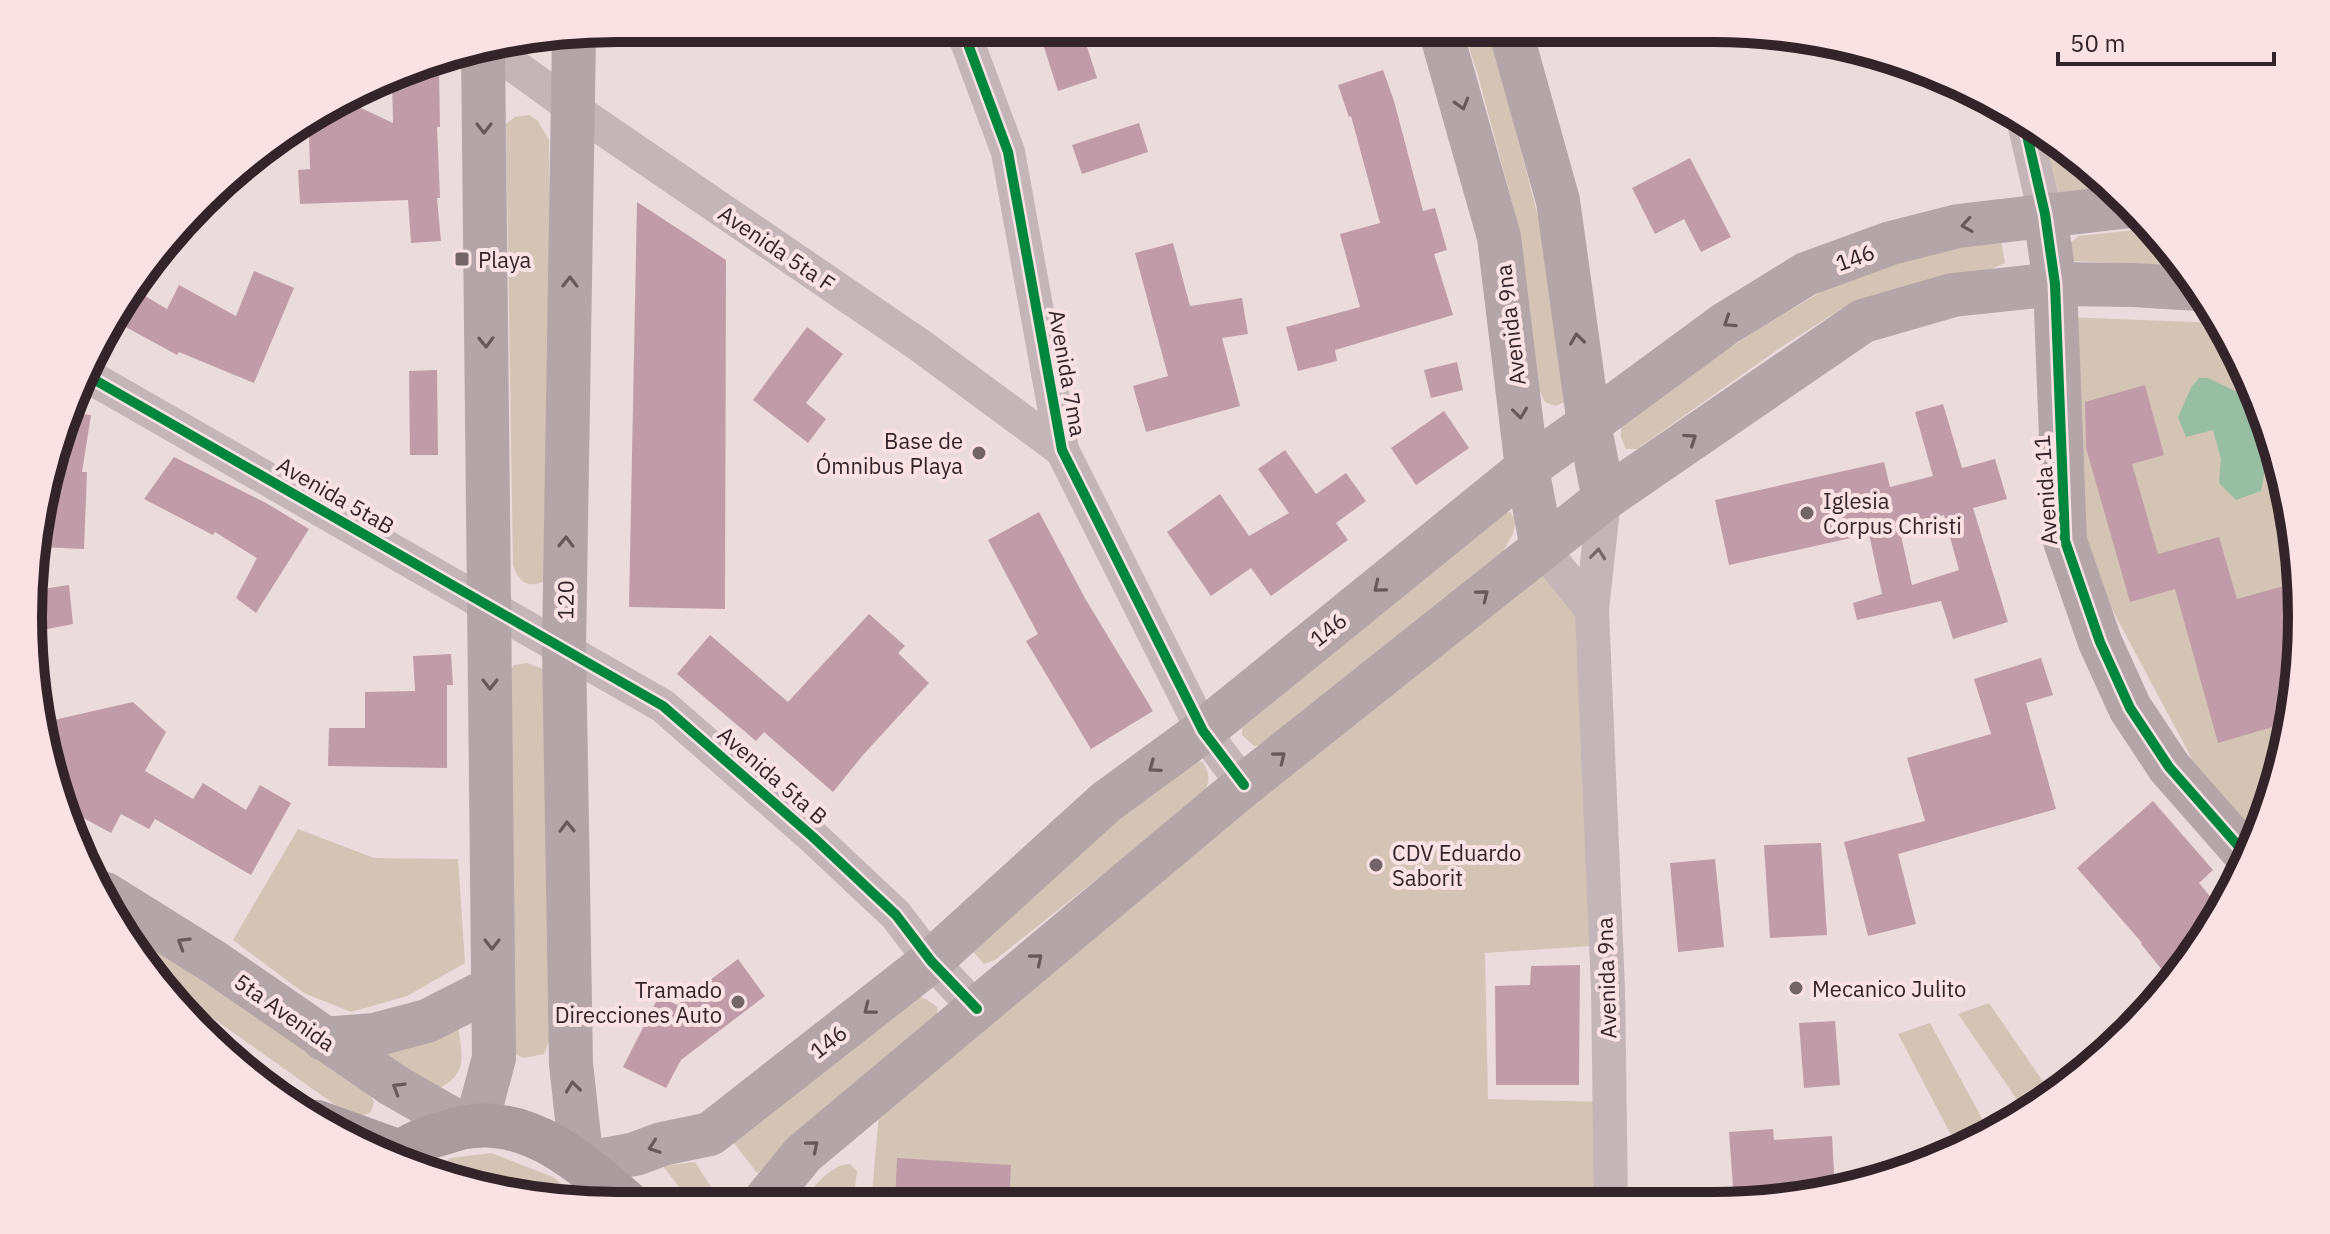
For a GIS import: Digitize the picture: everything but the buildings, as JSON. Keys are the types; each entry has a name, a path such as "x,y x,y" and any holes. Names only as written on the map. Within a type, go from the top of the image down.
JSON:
{"highway":[{"path":"404,1151 433,1136 471,1126 503,1127 542,1139 582,1164 615,1192"}],"main road":[{"name":"Avenida 9na","path":"1444,42 1499,237 1527,468 1542,548"},
{"name":"Avenida 9na","path":"1514,42 1558,201 1589,424 1604,499"},
{"name":"120","path":"574,44 564,648 571,1064 582,1164"},
{"path":"471,1126 494,1058 483,58"},
{"name":"146","path":"582,1164 710,1134 931,961 1106,802 1203,731 1527,468 1725,324 1806,274 1891,243 1945,230 2045,214 2117,207"},
{"name":"Avenida 11","path":"2045,214 2055,284 2065,541 2100,642 2130,708 2169,767 2239,847"},
{"path":"772,1192 803,1154 1244,785 1604,499 1863,321 1953,295 2055,284 2184,288"},
{"name":"5ta Avenida","path":"118,902 214,962 393,1085 471,1126"},
{"path":"324,1039 374,1035 427,1021 492,988"}],"street":[{"name":"Avenida 7ma","path":"967,42 1008,152 1062,450 1203,731 1244,785"},
{"name":"Avenida 5ta F","path":"499,55 918,344 1062,450"},
{"name":"Avenida 11","path":"2027,136 2045,214"},
{"name":"Avenida 5taB","path":"94,379 564,648"},
{"name":"Avenida 9na","path":"1604,499 1592,610 1608,989 1611,1192"},
{"name":"Avenida 9na","path":"1542,548 1592,610"},
{"name":"Avenida 5ta B","path":"564,648 663,706 813,837 896,915 931,961 977,1009"}],"shaded area":[{"path":"1467,42 1491,42 1542,232 1565,402 1555,406 1545,402 1538,388 1515,213"},
{"path":"529,115 538,121 549,140 552,577 533,584 523,582 513,565 506,124 515,117"},
{"path":"2033,140 2098,190 2048,193"},
{"path":"2138,230 2168,265 2071,261 2070,243 2079,236"},
{"path":"1988,236 2001,242 2005,263 1985,272 1875,296 1841,309 1637,449 1626,449 1621,437 1621,424 1630,413 1768,323 1843,279"},
{"path":"2064,317 2206,322 2229,363 2257,432 2277,505 2287,579 2287,655 2283,692 2268,766 2247,828 2200,774 2080,549"},
{"path":"2199,378 2208,378 2243,395 2266,463 2261,491 2236,500 2219,483 2221,459 2213,430 2186,437 2178,417"},
{"path":"1510,512 1516,521 1513,534 1503,551 1265,745 1254,746 1242,735 1242,719 1493,515"},
{"name":"CDV Eduardo Saborit","path":"1542,548 1592,610 1606,945 1485,953 1488,1099 1609,1102 1611,1192 872,1192 881,1091"},
{"path":"527,663 541,668 551,681 550,1039 544,1054 524,1058 514,1054 507,677 514,665"},
{"path":"1196,761 1203,762 1208,774 1204,794 995,960 984,964 971,949 969,930"},
{"path":"298,829 374,858 458,859 465,963 407,996 351,1012 304,993 233,940"},
{"path":"138,934 368,1092 374,1102 371,1112 359,1118 348,1114 191,1003"},
{"path":"915,995 937,1007 938,1019 757,1173 730,1138"},
{"path":"1989,1003 2046,1085 2019,1103 1958,1014"},
{"path":"1930,1023 1985,1123 1953,1139 1898,1034"},
{"path":"458,1024 462,1053 460,1068 450,1082 440,1088 373,1049"},
{"path":"491,1153 553,1177 570,1190 505,1181 442,1164 451,1158"},
{"path":"695,1162 714,1192 683,1192 663,1166"},
{"path":"850,1164 857,1171 854,1192 810,1192 828,1173"}],"cycle path":[{"path":"967,42 1008,152 1062,450 1203,731 1244,785"},
{"path":"2027,136 2045,214 2055,284 2065,541 2100,642 2130,708 2169,767 2239,847"},
{"path":"94,379 663,706 813,837 896,915 931,961 977,1009"}],"place":[{"name":"Playa","path":"462,259"},
{"name":"Base de Ómnibus Playa","path":"979,453"},
{"name":"Iglesia Corpus Christi","path":"1807,513"},
{"name":"CDV Eduardo Saborit","path":"1376,865"},
{"name":"Mecanico Julito","path":"1796,988"},
{"name":"Tramado Direcciones Auto","path":"738,1002"}]}
